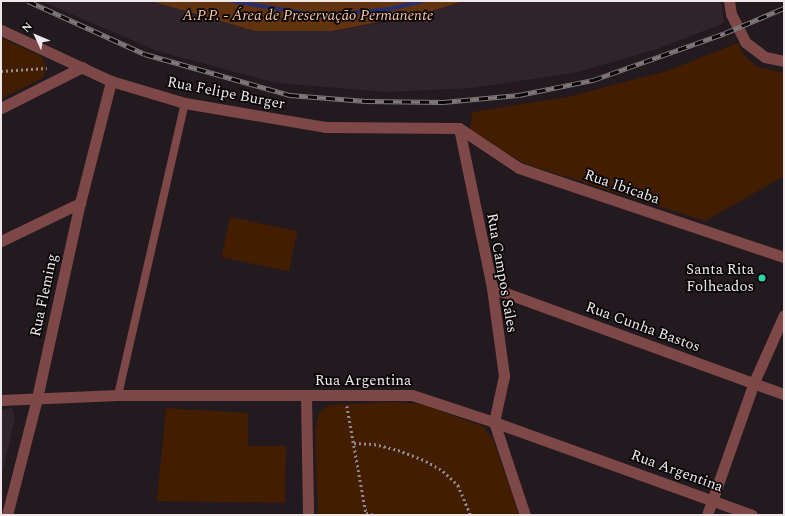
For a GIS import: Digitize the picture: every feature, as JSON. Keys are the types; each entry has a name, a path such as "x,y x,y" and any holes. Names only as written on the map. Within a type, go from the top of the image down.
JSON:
{"street":[{"path":"728,1 730,14 745,42 765,57 784,61"},
{"name":"Rua Felipe Burger","path":"1,30 111,81 185,103 325,127 459,128"},
{"path":"1,108 82,67"},
{"name":"Rua Fleming","path":"7,515 37,398 80,203 111,81"},
{"name":"Rua Ibicaba","path":"459,128 519,168 784,257"},
{"name":"Rua Campos Sáles","path":"459,128 492,288 504,376 494,422"},
{"path":"1,241 80,203"},
{"name":"Rua Cunha Bastos","path":"492,288 784,394"},
{"path":"707,515 754,382 784,315"},
{"name":"Rua Argentina","path":"1,400 118,395 412,395 494,422 752,515"},
{"path":"306,396 308,515"},
{"path":"494,422 525,515"}],"lane":[{"path":"118,395 185,103"}],"path":[{"path":"1,71 47,68"},
{"path":"346,404 367,514 374,515"},
{"path":"354,443 374,444 398,450 426,461 443,471 458,485 472,515"}],"shaded area":[{"path":"41,1 151,1 255,31 332,31 415,17 464,1 721,1 724,23 657,49 578,72 473,88 387,92 276,83 157,51"},
{"path":"1,38 41,56 47,68 42,78 1,99"},
{"path":"738,43 743,54 757,67 784,73 784,176 705,221 523,163 470,129 472,112 567,97 667,71"},
{"path":"230,217 297,231 289,271 221,257"},
{"path":"395,402 420,404 482,426 493,439 519,515 318,515 315,429 319,413 329,405"},
{"path":"12,408 15,418 1,479 1,410"},
{"path":"166,408 248,413 248,446 286,446 285,503 157,501"}],"green space":[{"name":"A.P.P. - Área de Preservação Permanente","path":"151,1 464,1 422,14 332,31 255,31"}],"waterway":[{"path":"232,1 321,16 390,9 423,1"}],"railway":[{"path":"28,1 145,54 290,95 366,101 443,102 519,95 593,80 725,33 784,8"}],"place":[{"name":"Santa Rita Folheados","path":"762,278"}]}
